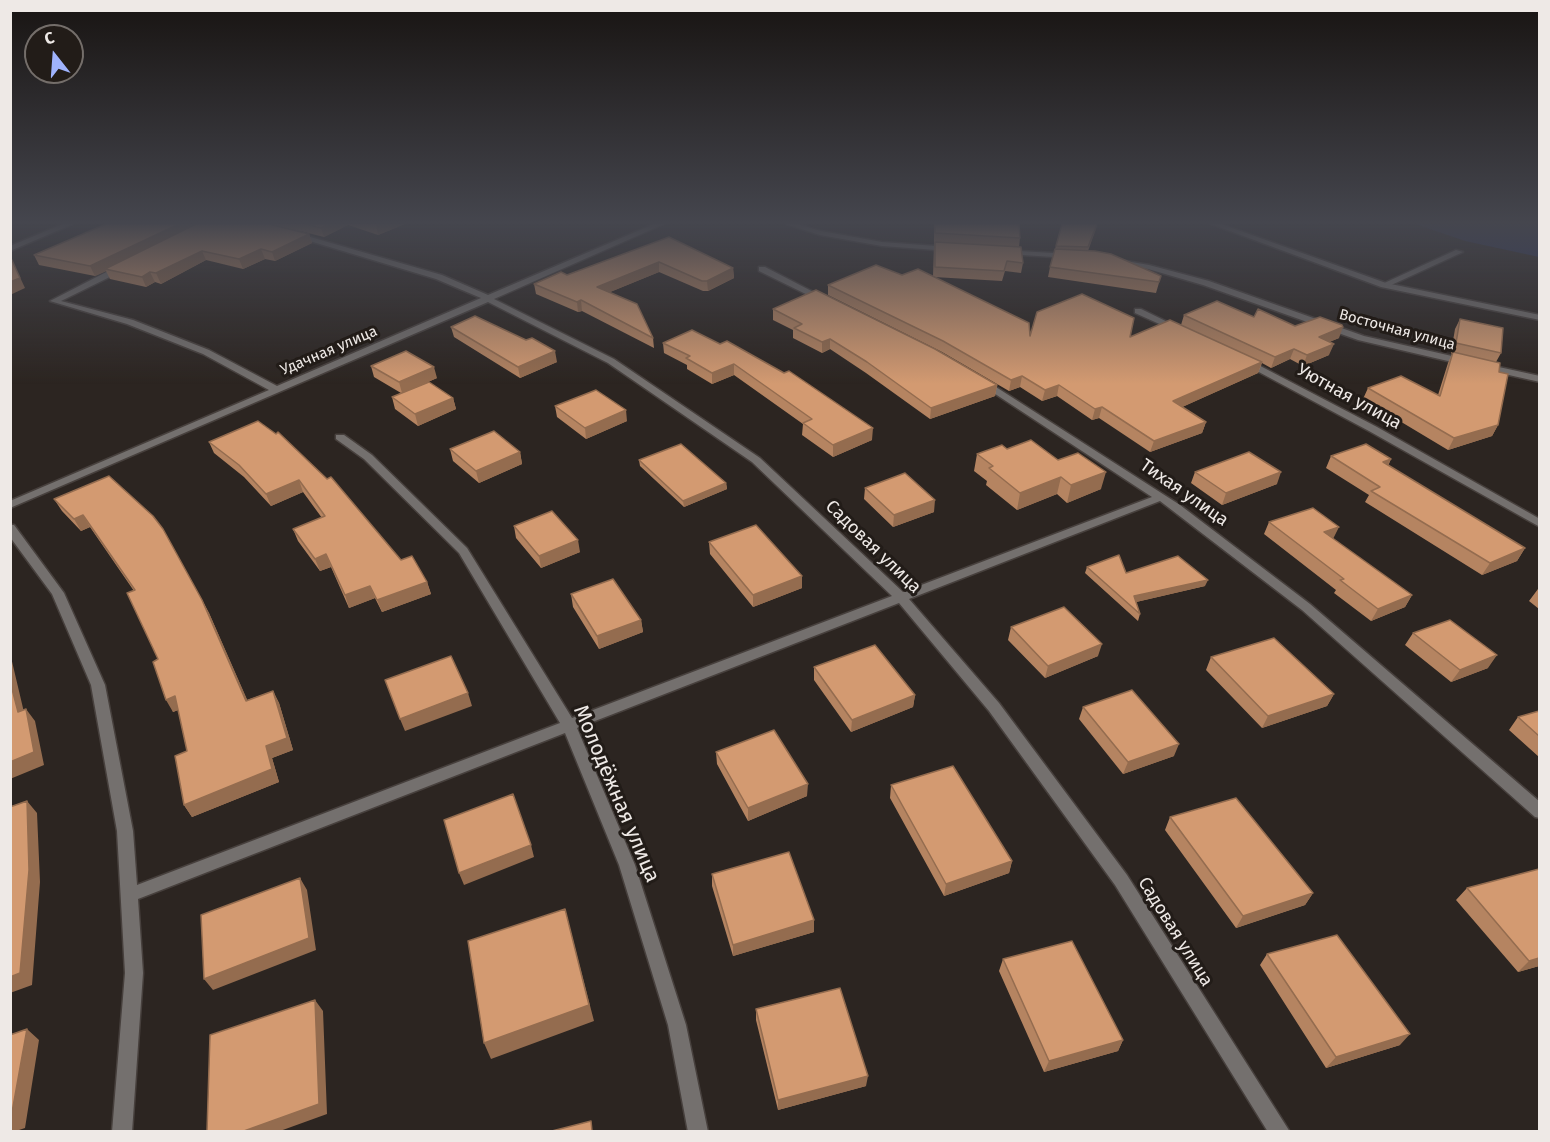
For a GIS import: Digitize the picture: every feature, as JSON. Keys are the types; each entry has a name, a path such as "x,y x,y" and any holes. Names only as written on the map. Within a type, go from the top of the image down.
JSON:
{"street":[{"path":"103,277 54,301 130,322 195,348 277,390"},
{"name":"Садовая улица","path":"440,277 487,298 611,361 756,460 901,597 994,707 1121,880 1280,1131"},
{"name":"Удачная улица","path":"10,504 535,277"},
{"path":"779,277 834,304"},
{"name":"Восточная улица","path":"1186,277 1361,338 1539,379"},
{"path":"1363,277 1384,285 1539,318"},
{"path":"1384,285 1402,277"},
{"path":"1138,310 1187,333"},
{"name":"Уютная улица","path":"1238,358 1373,429 1539,524"},
{"name":"Тихая улица","path":"967,374 1016,402 1161,497 1306,607 1539,812"},
{"name":"Молодёжная улица","path":"340,437 368,457 463,551 568,724 627,865 677,1025 698,1131"},
{"path":"129,895 1161,497"},
{"path":"10,528 58,593 98,685 125,831 134,973 122,1131"}],"building":[{"path":"10,277 20,278 10,282"},
{"path":"549,277 621,277 597,287 637,304 653,338 581,300 577,302 534,284"},
{"path":"694,277 714,277 707,281"},
{"path":"846,277 935,277 1029,323 1030,336 1037,312 1082,294 1134,318 1130,337 1170,320 1262,362 1173,401 1206,422 1154,441 1102,407 1095,409 1059,385 1045,390 1022,376 1011,380 943,341 828,285"},
{"path":"1125,277 1161,277 1159,282"},
{"path":"816,290 935,349 997,385 931,408 867,362 830,339 822,342 794,328 802,324 773,309"},
{"path":"1217,301 1254,317 1258,309 1295,326 1320,317 1343,327 1319,337 1334,344 1307,355 1294,349 1275,357 1184,315"},
{"path":"475,316 526,340 532,338 555,351 518,367 451,327"},
{"path":"1460,319 1503,328 1501,353 1456,343"},
{"path":"692,330 720,344 727,341 784,373 789,371 873,428 833,445 803,423 812,419 734,364 712,373 686,358 690,356 663,343"},
{"path":"406,351 434,367 399,382 371,366"},
{"path":"1453,352 1500,363 1499,372 1508,374 1498,425 1454,438 1368,388 1401,376 1440,396"},
{"path":"429,382 453,398 415,414 392,397"},
{"path":"596,390 626,410 585,428 555,406"},
{"path":"258,421 276,434 278,432 327,479 331,477 401,560 412,556 427,582 377,600 370,586 345,595 326,554 315,559 293,529 325,516 299,480 266,494 239,465 209,442"},
{"path":"494,431 520,452 476,471 450,449"},
{"path":"1031,440 1058,460 1078,453 1106,472 1071,485 1061,477 1020,493 989,468 993,466 977,454 1002,445 1007,449"},
{"path":"681,444 726,483 683,501 639,460"},
{"path":"1366,444 1391,459 1383,462 1525,548 1490,563 1371,491 1380,487 1331,456"},
{"path":"1249,452 1281,472 1226,493 1195,472"},
{"path":"905,473 935,500 894,515 865,488"},
{"path":"109,476 153,516 163,529 202,600 246,701 273,691 287,738 266,746 272,769 184,805 175,756 187,751 175,696 166,700 153,662 158,659 127,593 135,590 83,515 74,519 54,499"},
{"path":"1313,508 1339,527 1324,532 1412,595 1378,609 1340,580 1344,579 1269,522"},
{"path":"552,511 578,540 539,556 514,526"},
{"path":"756,525 802,576 753,595 709,542"},
{"path":"1119,555 1126,573 1178,556 1208,580 1134,596 1140,614 1087,567"},
{"path":"613,579 641,620 597,636 571,594"},
{"path":"1064,607 1102,644 1048,666 1011,627"},
{"path":"1450,620 1497,655 1460,670 1413,633"},
{"path":"1274,638 1334,694 1268,716 1211,657"},
{"path":"875,645 915,695 852,720 814,667"},
{"path":"451,656 468,693 400,719 385,680"},
{"path":"10,681 18,712 26,709 34,752 10,762"},
{"path":"1132,690 1179,744 1128,762 1083,707"},
{"path":"1539,711 1539,736 1518,717"},
{"path":"774,730 808,784 748,808 716,752"},
{"path":"953,766 1012,861 946,884 891,785"},
{"path":"513,794 531,845 459,873 444,820"},
{"path":"1236,798 1313,893 1243,916 1170,817"},
{"path":"27,801 29,870 20,973 10,977 10,807"},
{"path":"789,852 814,920 733,945 712,874"},
{"path":"1539,869 1539,958 1529,961 1467,888"},
{"path":"300,878 309,938 204,979 201,915"},
{"path":"565,909 589,1005 484,1043 468,941"},
{"path":"1337,935 1410,1034 1336,1057 1267,954"},
{"path":"1072,941 1123,1040 1049,1061 1003,959"},
{"path":"840,988 868,1076 778,1100 756,1009"},
{"path":"315,1000 319,1104 244,1131 207,1131 210,1035"},
{"path":"27,1029 11,1118 10,1119 10,1035"},
{"path":"591,1121 592,1131 552,1131"}]}
